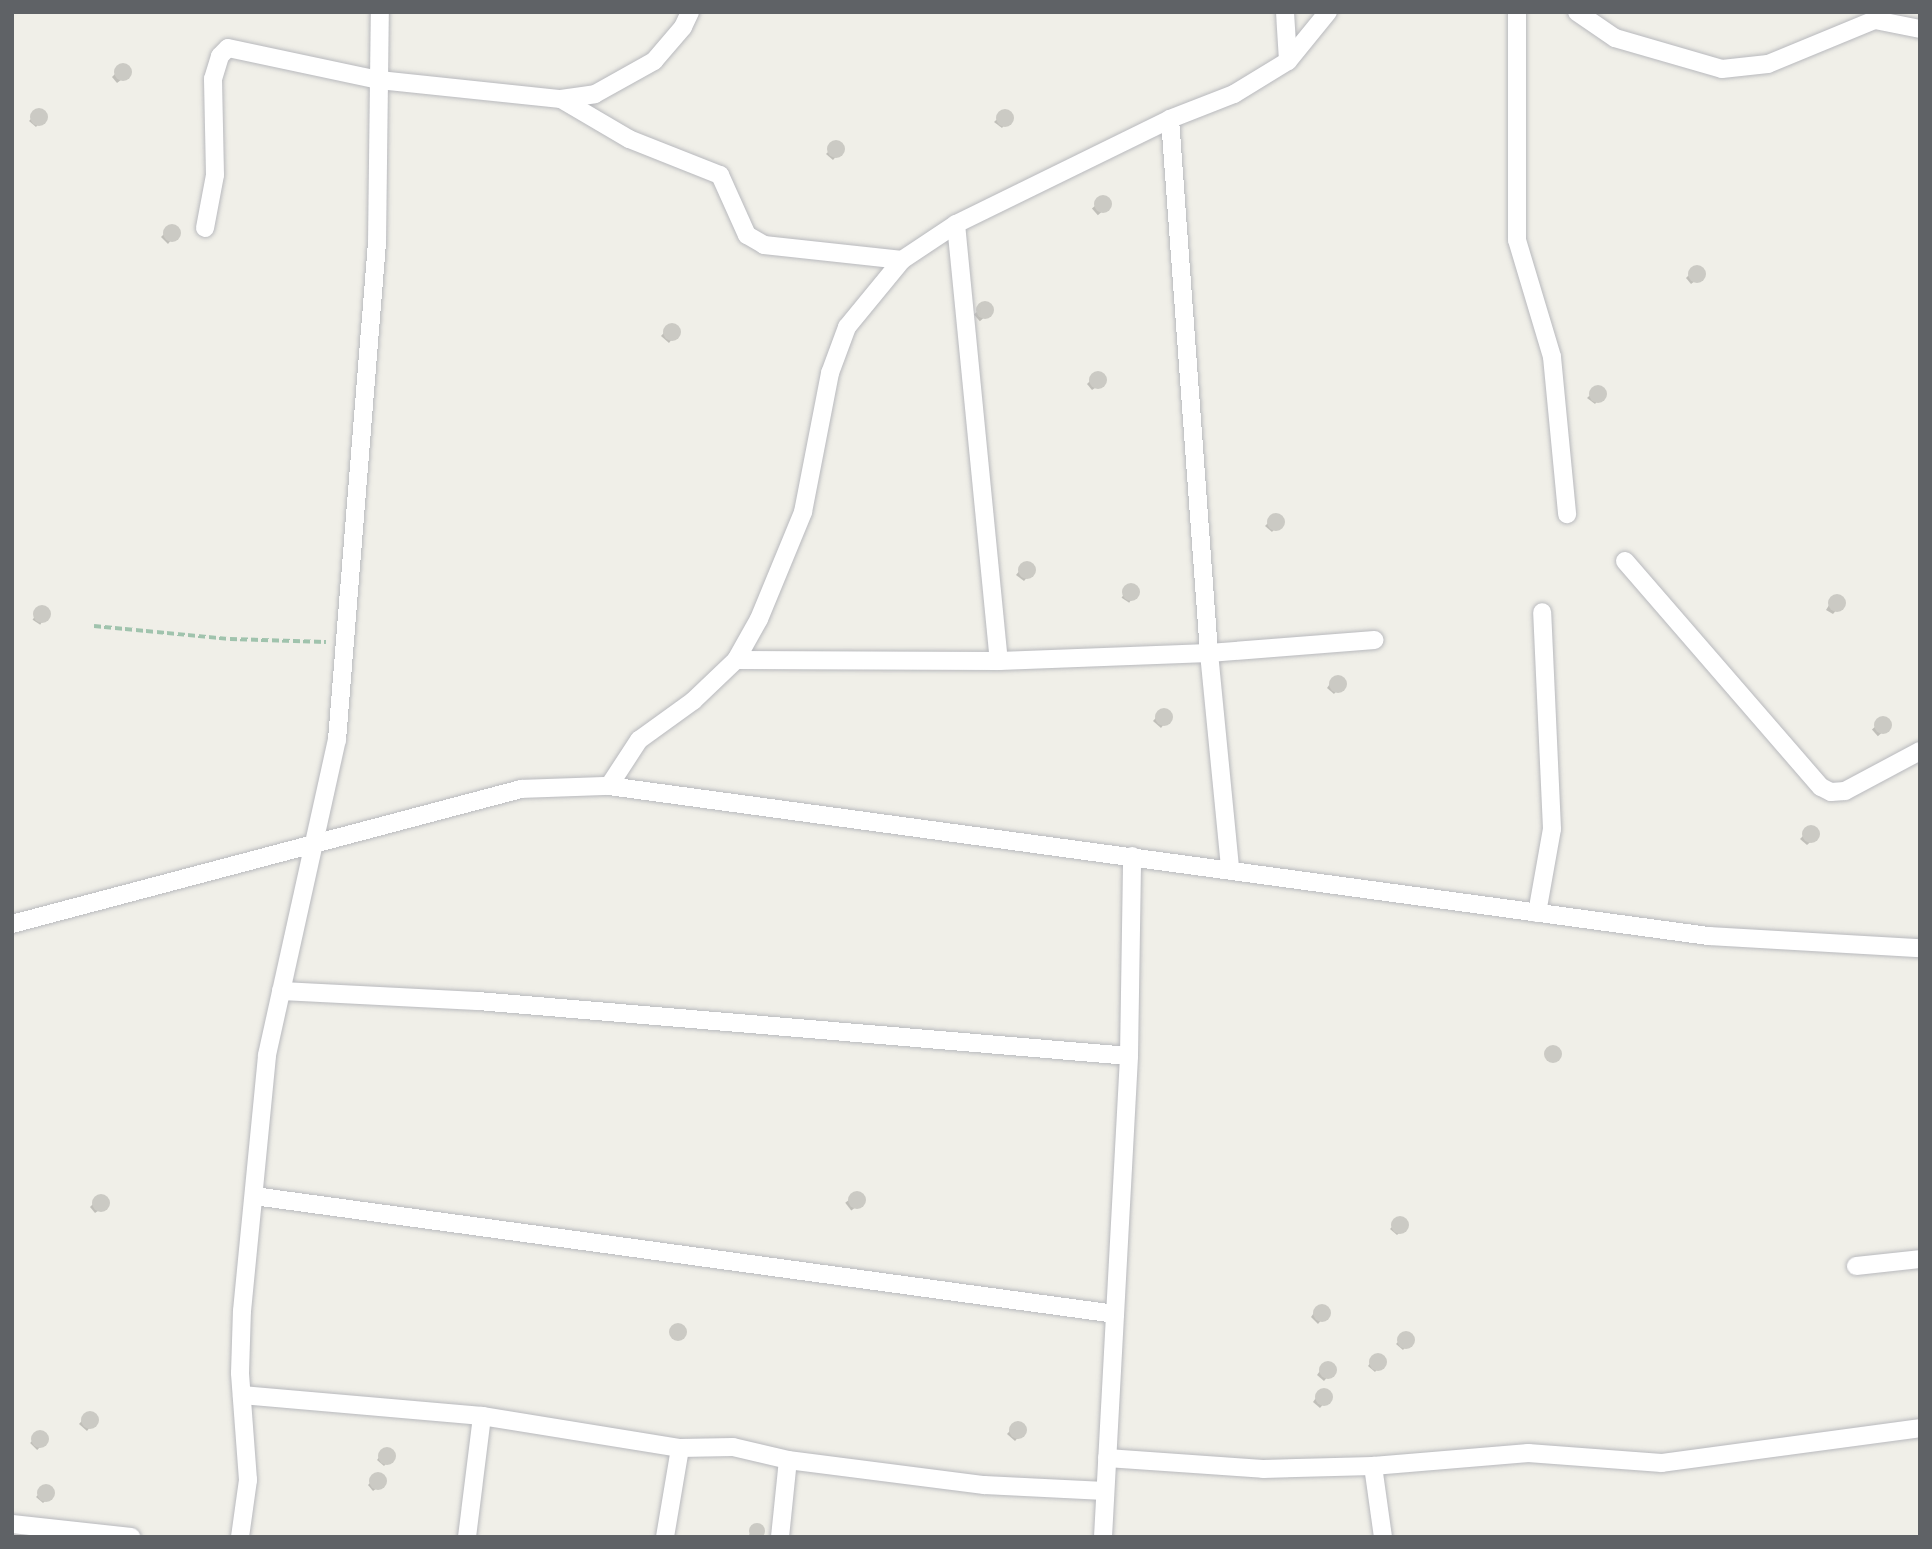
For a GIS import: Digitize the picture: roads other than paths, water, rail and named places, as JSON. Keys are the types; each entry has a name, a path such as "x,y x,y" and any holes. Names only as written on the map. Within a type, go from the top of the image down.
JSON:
{"street":[{"path":"240,1537 248,1480 242,1395 242,1311 267,1055 337,740 377,244 380,12"},
{"path":"205,228 215,175 213,79 220,56 228,48 379,80 561,99 595,94 654,61 690,12"},
{"path":"1285,12 1288,61"},
{"path":"609,786 639,740 693,701 736,660 759,619 803,512 830,373 847,327 902,260 956,224 1170,119 1234,94 1288,61 1328,12"},
{"path":"1517,12 1517,240 1552,357 1567,514"},
{"path":"1577,12 1615,38 1722,69 1768,64 1875,20 1920,29"},
{"path":"561,99 629,139 720,175 747,235 764,245 902,260"},
{"path":"1170,119 1209,653 1230,869"},
{"path":"956,224 999,661"},
{"path":"1625,561 1821,787 1831,792 1845,791 1920,751"},
{"path":"1537,913 1552,829 1542,612"},
{"path":"736,660 999,661 1209,653 1374,640"},
{"path":"12,924 313,847 521,789 609,786 1709,936 1920,948"},
{"path":"1103,1537 1129,1056 1132,856"},
{"path":"281,992 478,1000 1129,1056"},
{"path":"254,1196 1115,1314"},
{"path":"1856,1266 1920,1259"},
{"path":"242,1395 482,1416 680,1448 733,1447 788,1461 984,1485 1105,1491"},
{"path":"467,1537 482,1416"},
{"path":"1107,1458 1263,1469 1373,1466 1528,1453 1662,1463 1920,1428"},
{"path":"665,1537 680,1448"},
{"path":"780,1537 788,1461"},
{"path":"1373,1466 1383,1537"},
{"path":"12,1524 131,1537"}]}
